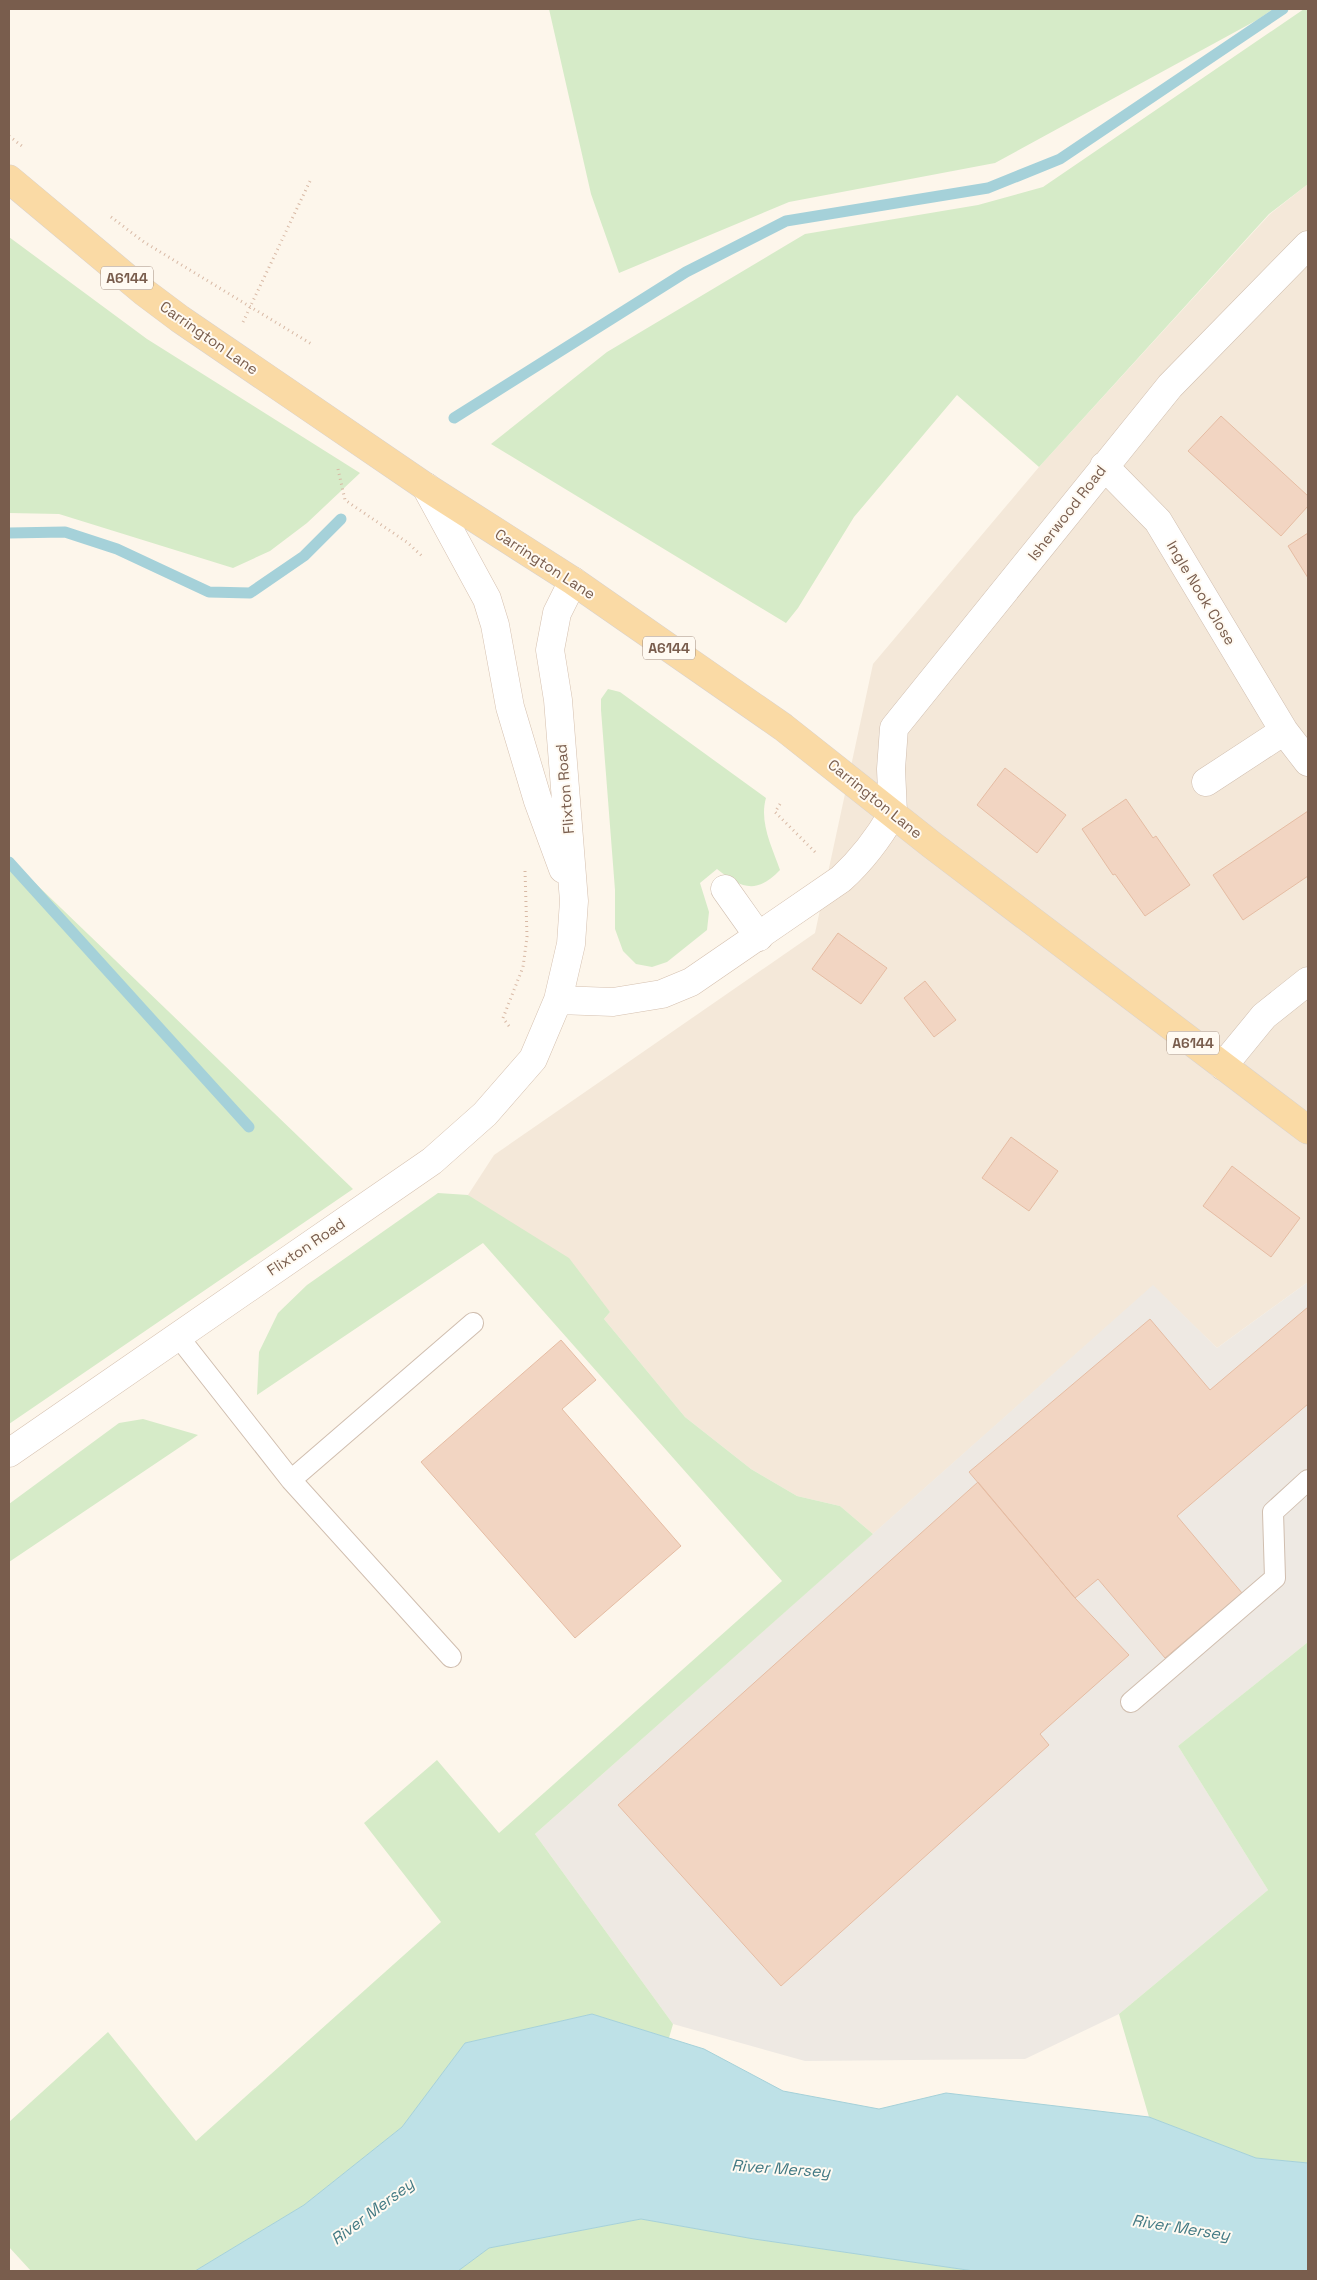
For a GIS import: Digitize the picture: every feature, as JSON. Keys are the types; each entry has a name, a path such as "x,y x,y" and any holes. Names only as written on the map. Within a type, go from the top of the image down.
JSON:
{"main road":[{"name":"Carrington Lane","path":"9,180 144,292 227,351 426,487 572,581 783,727 1077,956 1223,1066"},
{"name":"Isherwood Road","path":"893,813 891,769 894,728 1170,386 1308,245"},
{"name":"Ingle Nook Close","path":"1104,466 1158,521 1284,731 1308,762"},
{"name":"A6144","path":"426,487 487,599 495,624 513,716 538,801 574,901"},
{"name":"Flixton Road","path":"9,1453 432,1161 485,1114 533,1059 558,1000 571,944 574,901 558,700 550,650 558,613 572,581"},
{"path":"1206,782 1284,731"},
{"path":"558,1000 613,1002 662,994 691,982 841,879 862,859 880,837 893,813"},
{"path":"725,889 759,937"},
{"path":"1223,1066 1264,1016 1308,981"},
{"name":"A6144","path":"1223,1066 1308,1130"}],"lane":[{"path":"291,1480 473,1323"},
{"path":"177,1336 243,1423 291,1480 451,1657"},
{"path":"1131,1702 1275,1578 1273,1512 1308,1480"}],"path":[{"path":"9,136 29,153"},
{"path":"227,351 251,306 310,181"},
{"path":"105,212 144,242 313,345"},
{"path":"329,421 345,500 408,543 427,561"},
{"path":"780,804 775,812 821,858"},
{"path":"525,867 528,900 523,967 504,1018 533,1059"}],"shaded area":[{"path":"1308,184 1308,1282 1217,1348 1153,1286 873,1534 840,1506 797,1496 751,1469 685,1417 604,1319 610,1312 468,1195 494,1155 815,933 873,664 1039,467 1270,214"},
{"path":"1308,1282 1308,1642 1178,1746 1268,1890 1119,2014 1025,2059 805,2061 673,2024 535,1834 1153,1285 1217,1348"}],"green space":[{"path":"549,9 1273,9 1257,20 995,163 789,202 619,273 591,194"},
{"path":"1304,9 1308,9 1308,184 1269,214 1039,467 957,395 854,517 798,608 786,623 491,444 607,352 805,234 978,205 1043,187"},
{"path":"9,237 147,339 360,473 307,523 270,551 233,568 59,514 9,513"},
{"path":"608,689 620,692 766,798 764,807 765,825 780,870 763,883 756,886 748,886 734,881 717,869 700,883 709,912 707,930 667,962 652,967 636,964 623,951 615,929 615,890 601,710 601,699"},
{"path":"9,858 353,1189 9,1424"},
{"path":"438,1193 468,1195 569,1258 610,1312 604,1319 685,1417 751,1469 797,1496 840,1506 873,1534 535,1834 673,2024 669,2038 592,2014 465,2043 402,2127 304,2205 195,2271 31,2271 9,2247 9,2122 108,2032 196,2141 441,1922 364,1823 437,1760 499,1833 782,1581 483,1243 257,1395 259,1352 278,1313 307,1285"},
{"path":"143,1419 198,1435 9,1562 9,1504 119,1423"},
{"path":"1308,1642 1308,2163 1256,2158 1149,2117 1119,2014 1268,1890 1178,1746"},
{"path":"641,2219 754,2239 974,2271 458,2271 489,2248"}],"water":[{"name":"River Mersey","path":"592,2014 704,2049 783,2091 879,2109 946,2093 1149,2117 1256,2158 1308,2163 1308,2271 974,2271 754,2239 641,2219 489,2248 458,2271 195,2271 304,2205 402,2127 465,2043"}],"building":[{"path":"1221,416 1308,496 1308,506 1281,536 1188,451"},
{"path":"1308,533 1308,578 1288,546"},
{"path":"1005,768 1066,815 1037,853 977,805"},
{"path":"1126,799 1153,838 1156,836 1190,885 1145,916 1115,874 1113,875 1082,829"},
{"path":"1308,811 1308,876 1243,920 1213,875"},
{"path":"838,933 887,968 861,1004 812,969"},
{"path":"925,981 956,1020 934,1037 904,998"},
{"path":"1011,1137 1058,1171 1029,1211 982,1178"},
{"path":"1232,1166 1300,1218 1271,1257 1203,1206"},
{"path":"1308,1307 1308,1404 1177,1516 1242,1593 1165,1658 1098,1579 1075,1598 969,1472 1150,1319 1210,1390"},
{"path":"561,1340 596,1380 562,1409 681,1546 575,1638 421,1462"},
{"path":"978,1482 1075,1598 1129,1655 1040,1734 1049,1745 781,1986 618,1805"}],"waterway":[{"path":"454,418 686,272 786,221 988,188 1060,159 1283,9"},
{"path":"9,533 65,532 117,549 209,592 250,593 304,556 341,519"},
{"path":"9,862 249,1127"}]}
